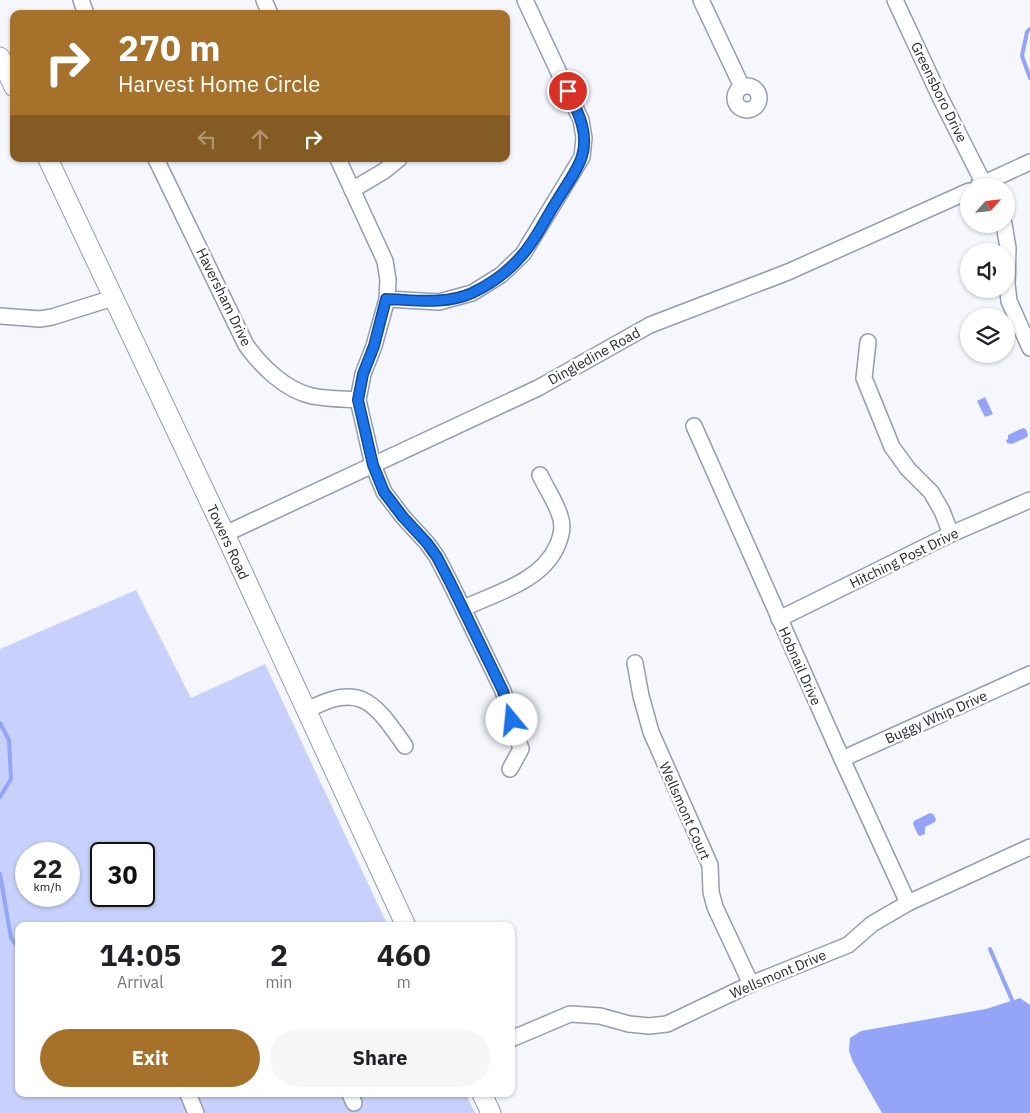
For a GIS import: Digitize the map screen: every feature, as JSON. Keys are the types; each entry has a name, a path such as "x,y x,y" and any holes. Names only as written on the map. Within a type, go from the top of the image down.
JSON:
{"main road":[{"path":"0,57 10,78"},
{"name":"Towers Road","path":"49,162 404,922"},
{"path":"483,1097 491,1113"}],"street":[{"path":"386,299 439,302 472,293 501,276 523,254 567,185 582,157 584,138 581,120 525,0"},
{"path":"701,0 742,87"},
{"name":"Greensboro Drive","path":"895,0 940,97 983,178"},
{"name":"Haversham Drive","path":"157,162 246,345 257,361 273,376 310,396 358,400"},
{"path":"339,162 385,261 388,280 386,299 374,346 363,374 358,400 373,465 384,492 437,557 464,608 503,691 521,749 510,769"},
{"path":"352,190 384,172 396,162"},
{"path":"998,178 1030,162"},
{"name":"Dingledine Road","path":"224,534 538,388 650,325 788,272 960,194"},
{"path":"1004,233 1008,248 1007,284 1009,301 1030,348"},
{"path":"0,316 40,319 112,298"},
{"path":"868,342 864,378 892,447 908,469 931,492 942,511 951,534"},
{"name":"Hobnail Drive","path":"694,426 908,903"},
{"path":"464,608 536,574 554,554 562,528 560,516 540,475"},
{"name":"Hitching Post Drive","path":"779,619 951,534 1030,500"},
{"name":"Wellsmont Court","path":"635,663 641,696 651,732 710,865 711,892 715,907 751,984"},
{"name":"Buggy Whip Drive","path":"842,759 1030,674"},
{"path":"306,711 325,701 343,696 362,699 377,709 405,746"},
{"name":"Wellsmont Drive","path":"515,1037 570,1014 600,1016 629,1024 650,1026 667,1024 751,984 848,945 872,924 908,903 1030,847"},
{"path":"189,1097 196,1113"},
{"path":"351,1097 354,1103 354,1097"}],"shaded area":[{"path":"136,590 191,698 265,664 386,922 15,922 15,1097 467,1097 475,1113 0,1113 0,649"}],"water":[{"path":"985,397 993,414 985,417 977,401"},
{"path":"1023,428 1026,429 1027,437 1012,444 1007,443 1008,435"},
{"path":"930,813 936,819 935,822 925,827 925,834 920,836 913,824 914,821"},
{"path":"1020,998 1030,1005 1030,1113 882,1113 853,1062 849,1051 850,1038 861,1031 986,1009"}],"waterway":[{"path":"1030,29 1027,32 1022,56 1030,78"},
{"path":"0,723 9,740 11,779 0,797"},
{"path":"0,874 11,938 15,944"},
{"path":"990,949 1012,1000"}],"route":[{"path":"512,720 503,691 464,608 437,557 384,492 373,465 358,400 363,374 374,346 386,299 439,302 460,297 472,293 501,276 523,254 567,185 582,157 584,138 581,120 568,91"}]}
